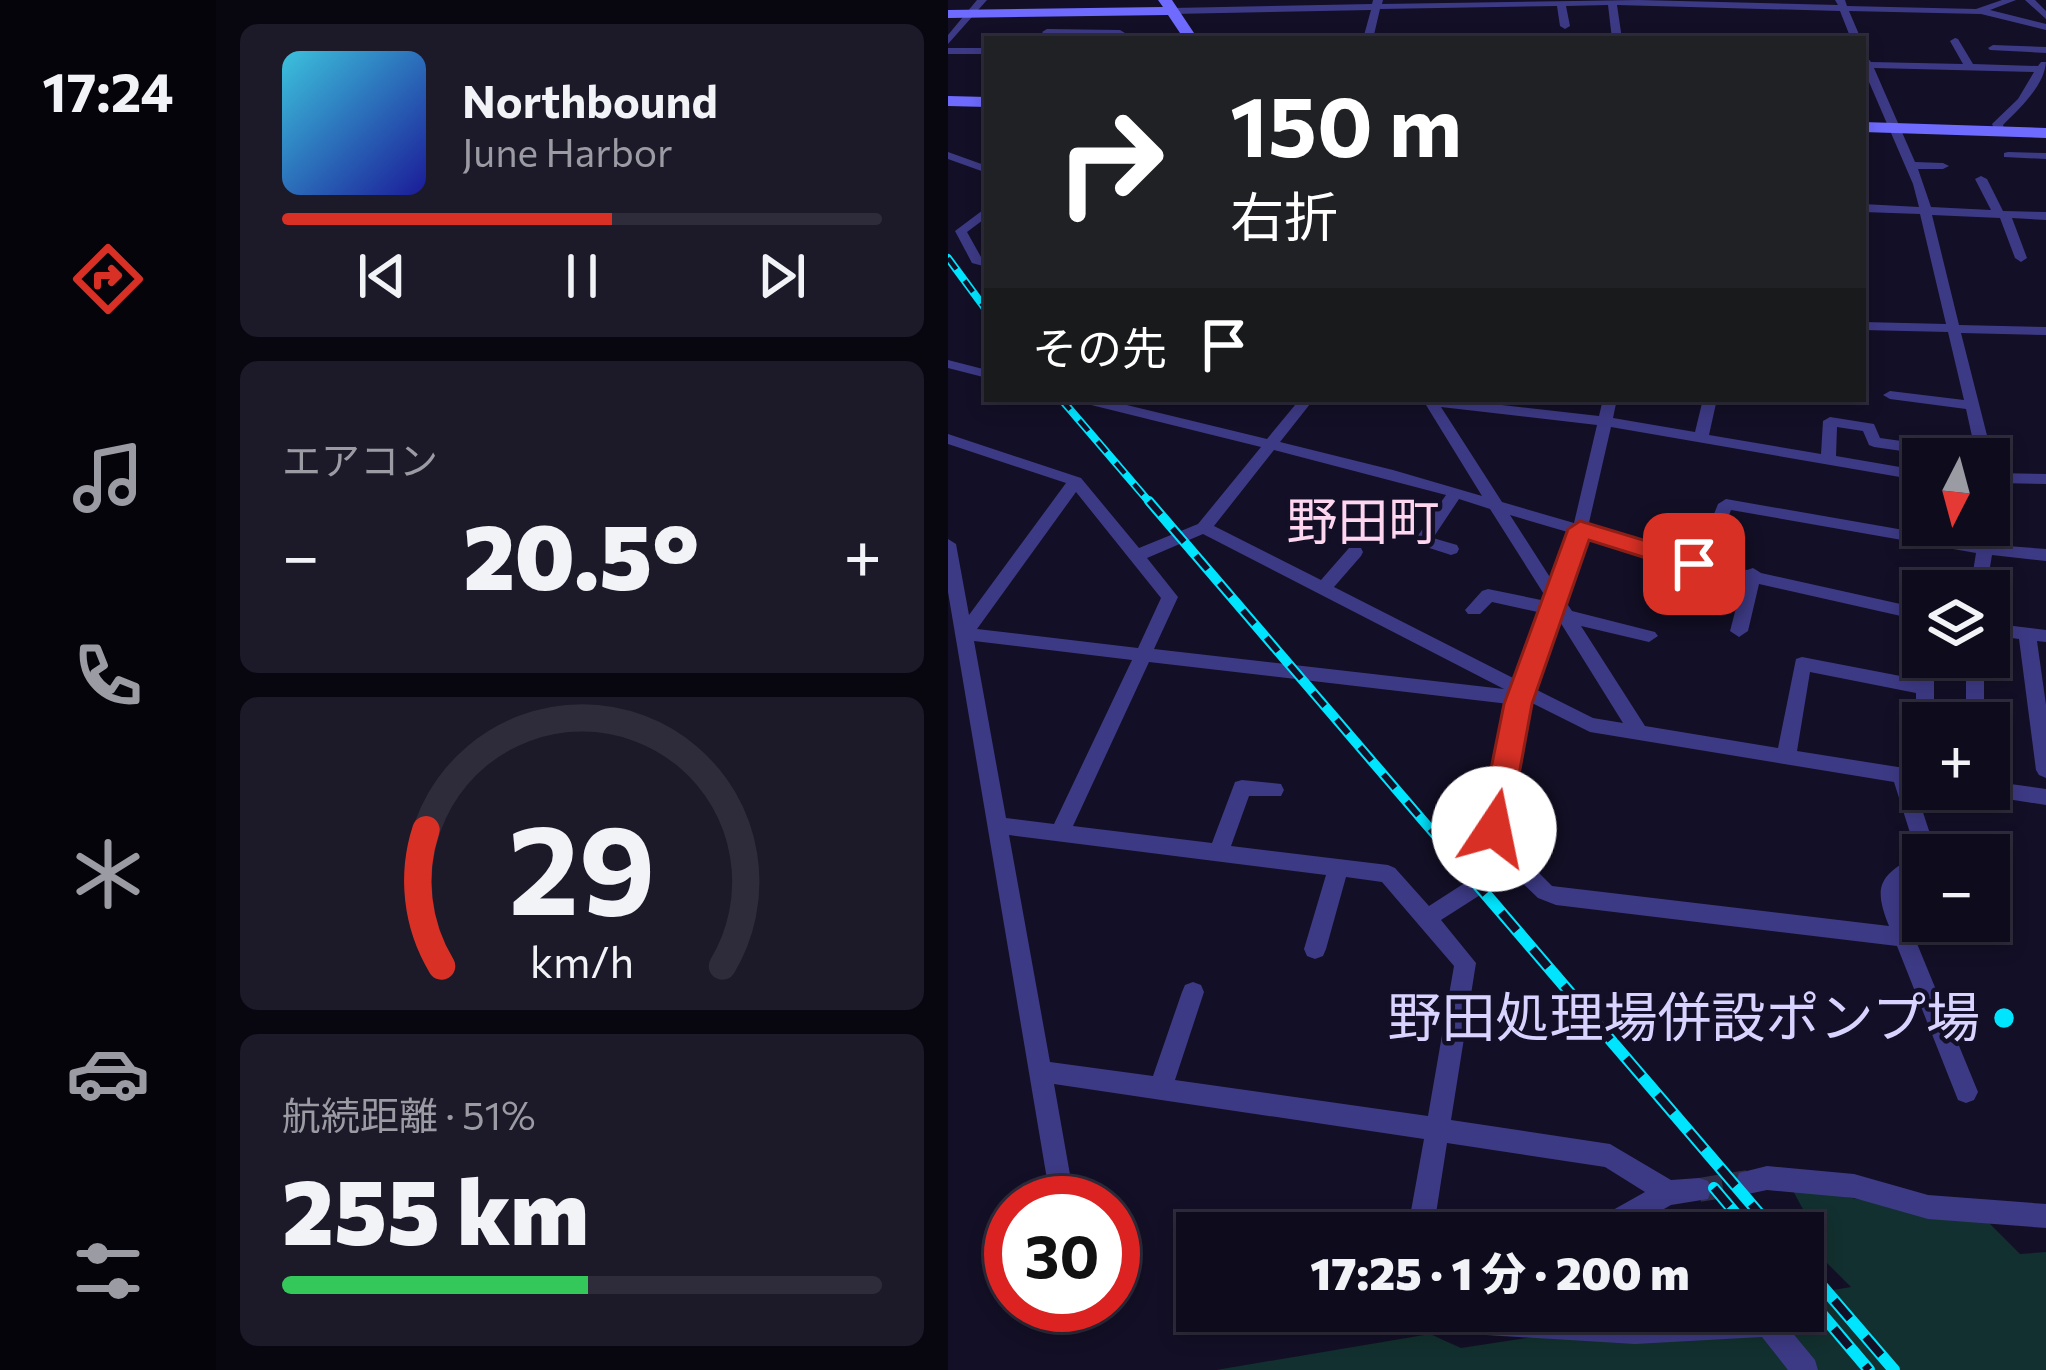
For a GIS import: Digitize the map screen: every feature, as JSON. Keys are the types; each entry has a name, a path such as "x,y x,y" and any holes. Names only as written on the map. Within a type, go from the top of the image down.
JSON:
{"street":[{"path":"1949,0 2046,27"},
{"path":"948,14 978,7 1135,11 1169,5 1612,1 1983,11 2011,0"},
{"path":"2030,0 2046,16"},
{"path":"1612,1 1617,36"},
{"path":"1369,36 1378,2"},
{"path":"1446,22 1449,2"},
{"path":"1561,2 1565,26"},
{"path":"1668,3 1669,16"},
{"path":"1842,4 1855,36"},
{"path":"1169,5 1189,36"},
{"path":"948,41 978,7"},
{"path":"1047,32 1119,36 1135,11"},
{"path":"1955,40 1970,68"},
{"path":"1993,48 2046,50"},
{"path":"948,50 984,51"},
{"path":"1866,62 1970,68 2044,66"},
{"path":"1866,66 1925,211 1980,438"},
{"path":"2000,131 1997,124 2022,101 2044,66"},
{"path":"948,100 984,102"},
{"path":"1866,127 2046,133"},
{"path":"948,155 984,169"},
{"path":"2008,155 2046,156"},
{"path":"1910,165 1943,166"},
{"path":"1981,179 2021,258"},
{"path":"1866,208 2046,216"},
{"path":"984,213 961,231 976,260 984,262"},
{"path":"1866,326 2046,332"},
{"path":"948,364 984,373"},
{"path":"1890,395 1972,405"},
{"path":"1096,402 1456,492 1702,565 1902,610"},
{"path":"1144,414 1156,402"},
{"path":"1138,555 1204,528 1304,402"},
{"path":"1425,402 1639,732"},
{"path":"1440,402 1605,422 1902,472"},
{"path":"1609,402 1558,608 1521,695 1494,829 1515,862 1545,892 1556,896 1902,937"},
{"path":"1701,438 1709,402"},
{"path":"1828,460 1830,421 1869,427 1874,442 1902,446"},
{"path":"948,439 1076,482 1170,597 1061,831"},
{"path":"2010,478 2046,479"},
{"path":"964,634 1076,482"},
{"path":"1451,549 1423,540 1456,492"},
{"path":"1702,565 1726,505 1982,549 2046,554"},
{"path":"1204,528 1521,695 1590,725 1901,775 1918,834"},
{"path":"948,544 1058,1176"},
{"path":"1980,570 1983,546"},
{"path":"1322,590 1355,553"},
{"path":"1739,631 1754,574"},
{"path":"1474,610 1488,595 1558,608 1649,637"},
{"path":"964,634 1521,695"},
{"path":"2037,635 2046,770"},
{"path":"1786,758 1802,664 1925,688"},
{"path":"1925,678 1925,702"},
{"path":"1219,852 1242,788 1274,790"},
{"path":"2010,791 2046,797"},
{"path":"996,825 1388,874 1465,963 1424,1212"},
{"path":"1426,919 1515,862"},
{"path":"1315,949 1338,868"},
{"path":"1902,872 1891,886 1892,907 1902,932"},
{"path":"1906,942 1966,1092"},
{"path":"1160,1089 1193,992"},
{"path":"1038,1071 1610,1156 1668,1192"},
{"path":"1748,1182 1766,1178 1854,1186 1928,1207 2046,1216"},
{"path":"1633,1212 1668,1192 1700,1190"},
{"path":"1775,1332 1805,1370"}],"green space":[{"path":"1791,1187 1989,1223 2020,1254 2046,1252 2046,1370 1216,1370 1430,1334 1461,1348 1565,1332 1824,1332 1824,1292 1851,1287 1824,1260 1824,1212 1804,1212"}],"tunnel":[{"path":"1699,1190 1748,1182"}],"railway":[{"path":"948,258 984,307"},
{"path":"1064,402 1151,504"},
{"path":"1149,501 1473,879"},
{"path":"1470,876 1758,1212"},
{"path":"1714,1188 1734,1212"},
{"path":"1824,1288 1894,1370"},
{"path":"1824,1317 1869,1370"}],"place":[{"name":"野田処理場併設ポンプ場","path":"2004,1018"}],"district":[{"name":"野田町","path":"1363,522"}],"route":[{"path":"1494,829 1518,704 1580,529 1694,564"}]}
